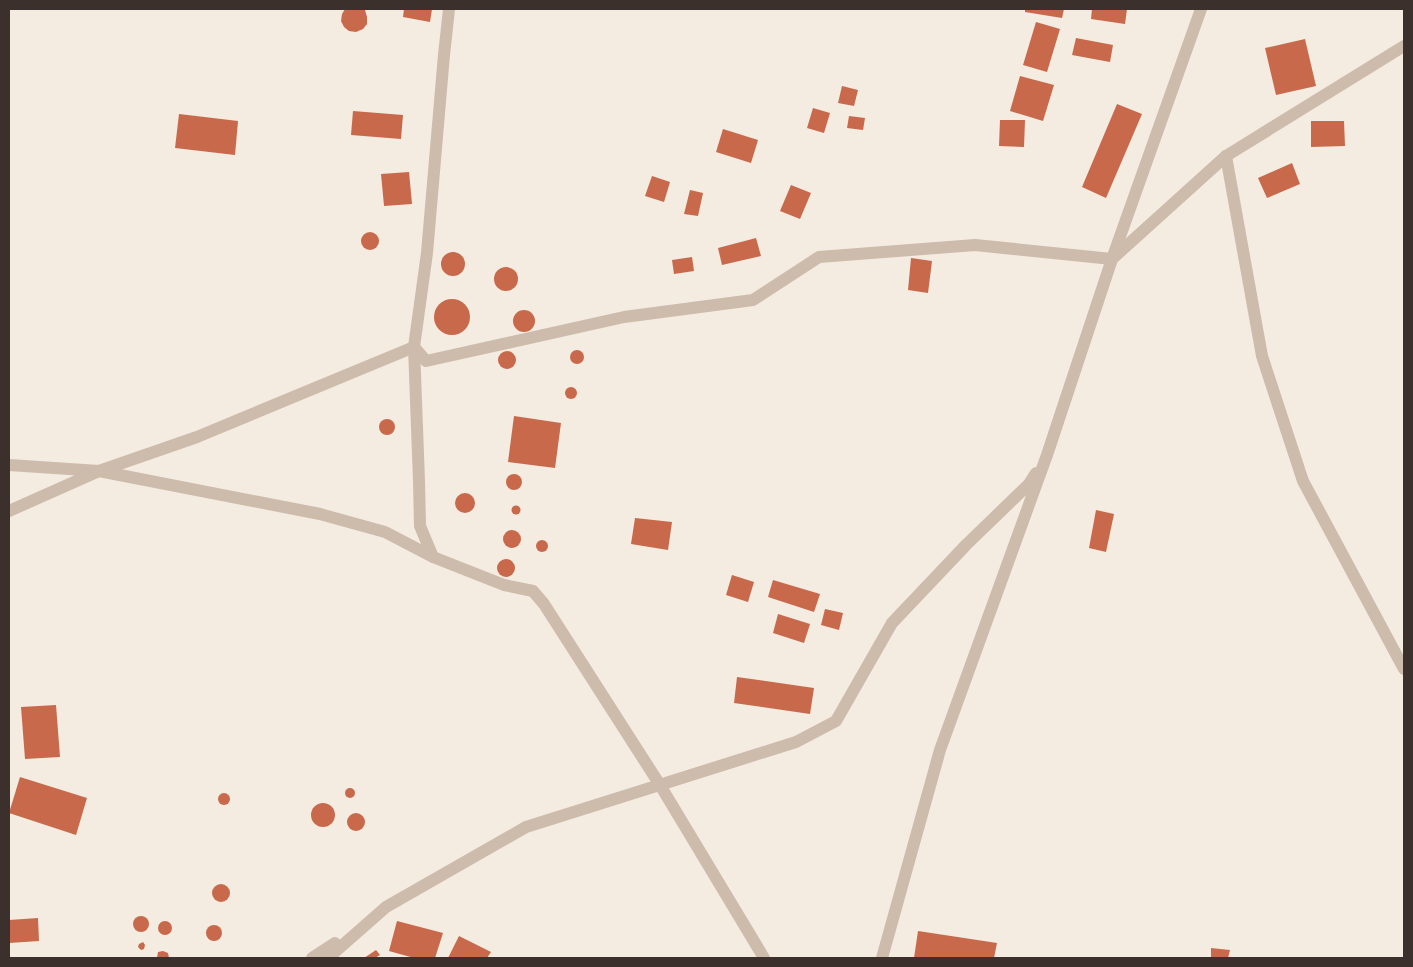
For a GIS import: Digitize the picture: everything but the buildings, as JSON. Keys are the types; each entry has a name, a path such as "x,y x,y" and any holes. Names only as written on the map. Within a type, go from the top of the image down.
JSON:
{"street":[{"path":"433,558 420,526 420,481 414,347 426,252 449,9"},
{"path":"882,958 940,750 1047,455 1112,259 1201,9"},
{"path":"414,347 426,361 624,317 753,300 819,257 975,245 1112,259 1226,156 1404,46"},
{"path":"1226,156 1262,356 1303,481 1404,669"},
{"path":"9,511 99,471 197,437 414,347"},
{"path":"312,958 386,907 526,828 796,742 836,721 892,623 966,545 1030,484 1047,455"},
{"path":"9,464 99,471 320,514 385,532 433,558 504,586 534,590 660,785 764,958"},
{"path":"328,958 386,907"}]}
